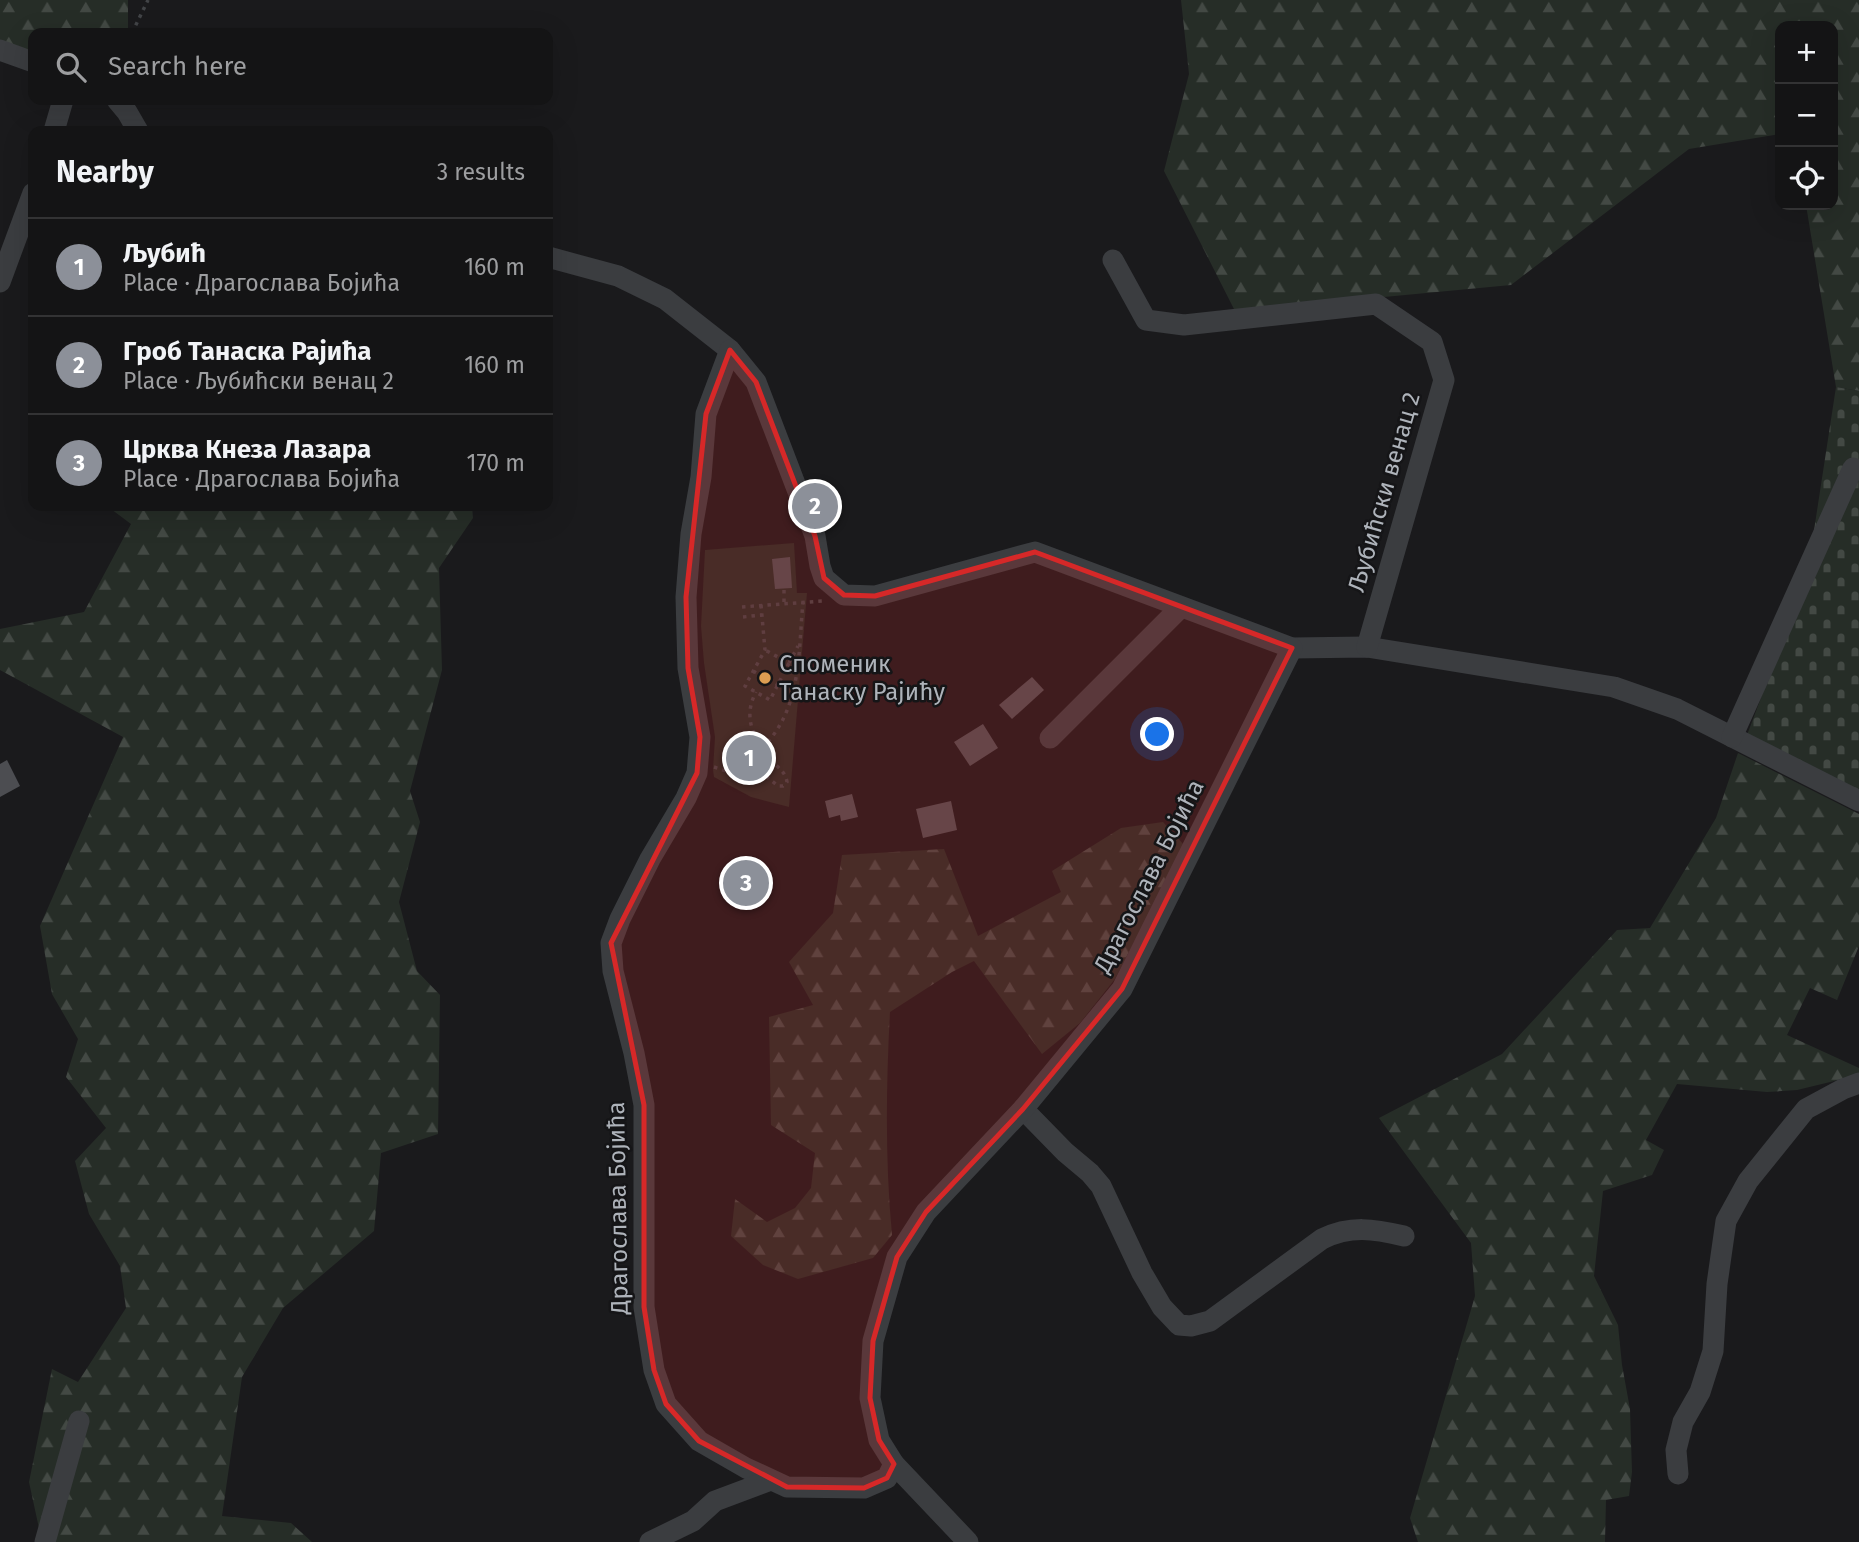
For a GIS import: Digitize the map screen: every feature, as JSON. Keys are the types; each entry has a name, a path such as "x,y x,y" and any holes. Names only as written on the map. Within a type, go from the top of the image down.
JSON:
{"street":[{"path":"0,50 28,60"},
{"path":"55,126 62,105"},
{"path":"121,105 135,126"},
{"path":"0,282 28,206"},
{"path":"553,258 618,276 665,299 730,351 755,382 815,536 824,578 844,595 875,596 1035,552 1292,648 1367,647 1614,687 1677,709 1859,801"},
{"name":"Љубићски венац 2","path":"1113,260 1146,320 1184,326 1376,304 1432,342 1444,380 1367,647"},
{"name":"Драгослава Бојића","path":"730,351 706,414 701,477 691,534 685,597 688,668 700,737 698,763 686,798 650,859 611,943 613,971 644,1105 644,1307 654,1370 666,1404 699,1441 787,1487 864,1488 887,1478 894,1464"},
{"path":"1732,737 1853,468"},
{"path":"1050,738 1181,607"},
{"name":"Драгослава Бојића","path":"968,1542 894,1464 879,1440 870,1398 873,1341 897,1257 926,1212 1024,1109 1122,989 1292,648"},
{"path":"1678,1474 1676,1450 1683,1422 1700,1392 1713,1351 1717,1284 1726,1222 1748,1181 1805,1109 1859,1083"},
{"path":"1024,1109 1101,1186 1142,1273 1162,1307 1179,1325 1191,1326 1210,1321 1334,1233 1361,1228 1404,1236"},
{"path":"45,1542 79,1421"},
{"path":"650,1542 693,1521 715,1501 771,1480"}],"path":[{"path":"134,28 148,0"},
{"path":"784,590 784,604"},
{"path":"742,607 838,601 844,595"},
{"path":"762,748 778,730 791,704 803,602"},
{"path":"761,605 765,650 744,685 770,700 799,644"},
{"path":"743,617 762,615"},
{"path":"765,650 789,663"},
{"path":"753,671 778,685"},
{"path":"698,763 733,774 752,765 778,786 785,785 787,778 762,748 749,718 756,692"}],"highlighted area":[{"path":"730,350 756,382 815,536 824,578 844,595 875,596 1035,552 1292,648 1122,989 1023,1109 926,1212 897,1257 873,1341 870,1398 879,1440 894,1464 887,1478 864,1488 787,1487 699,1441 666,1404 654,1370 644,1307 644,1105 611,943 697,773 700,737 688,668 686,597 706,414"}],"green space":[{"path":"0,0 128,0 128,28 28,28 28,57 0,58"},
{"path":"1181,0 1859,0 1859,391 1836,387 1807,210 1838,210 1838,21 1775,21 1775,135 1689,149 1511,285 1235,311 1164,171 1189,74"},
{"path":"1836,387 1859,391 1859,795 1747,735 1807,576"},
{"path":"114,511 472,511 473,518 439,568 442,670 410,791 420,822 399,902 417,971 440,995 438,1134 381,1153 374,1231 283,1308 242,1377 222,1516 291,1523 312,1542 42,1542 29,1482 52,1369 78,1382 126,1308 120,1266 89,1214 75,1161 106,1128 66,1077 78,1039 52,994 40,926 123,737 0,670 0,629 84,612 131,524"},
{"path":"794,543 797,593 807,593 789,807 751,797 714,777 715,737 701,626 705,550"},
{"path":"1738,753 1859,814 1859,946 1837,1000 1810,988 1787,1035 1859,1068 1859,1075 1797,1090 1767,1092 1677,1084 1646,1140 1664,1150 1652,1175 1603,1191 1594,1276 1618,1325 1630,1409 1632,1472 1629,1496 1606,1500 1605,1542 1418,1542 1410,1518 1475,1296 1471,1243 1379,1118 1502,1054 1617,930 1650,928 1716,818"},
{"path":"1163,822 1184,845 1115,979 1080,1023 1042,1054 974,961 890,1012 887,1123 892,1235 873,1258 798,1279 763,1265 731,1236 735,1199 767,1222 795,1208 811,1188 815,1153 771,1125 769,1017 813,1005 789,962 833,913 842,855 944,849 978,936 1061,892 1052,871 1121,828"}],"building":[{"path":"790,557 792,588 775,589 772,559"},
{"path":"1032,677 1044,690 1012,719 999,705"},
{"path":"983,724 998,748 970,766 954,742"},
{"path":"7,760 20,786 0,797 0,764"},
{"path":"852,794 858,817 841,821 840,815 829,818 825,801"},
{"path":"951,801 957,830 923,838 916,809"},
{"path":"750,866 753,872 763,871 768,881 764,888 755,889 752,895 748,896 744,889 725,888 725,872 743,872"}],"place":[{"name":"Гроб Танаска Рајића","path":"815,506"},
{"name":"Споменик Танаску Рајићу","path":"765,678"},
{"name":"Љубић","path":"749,758"},
{"name":"Црква Кнеза Лазара","path":"746,883"}]}
